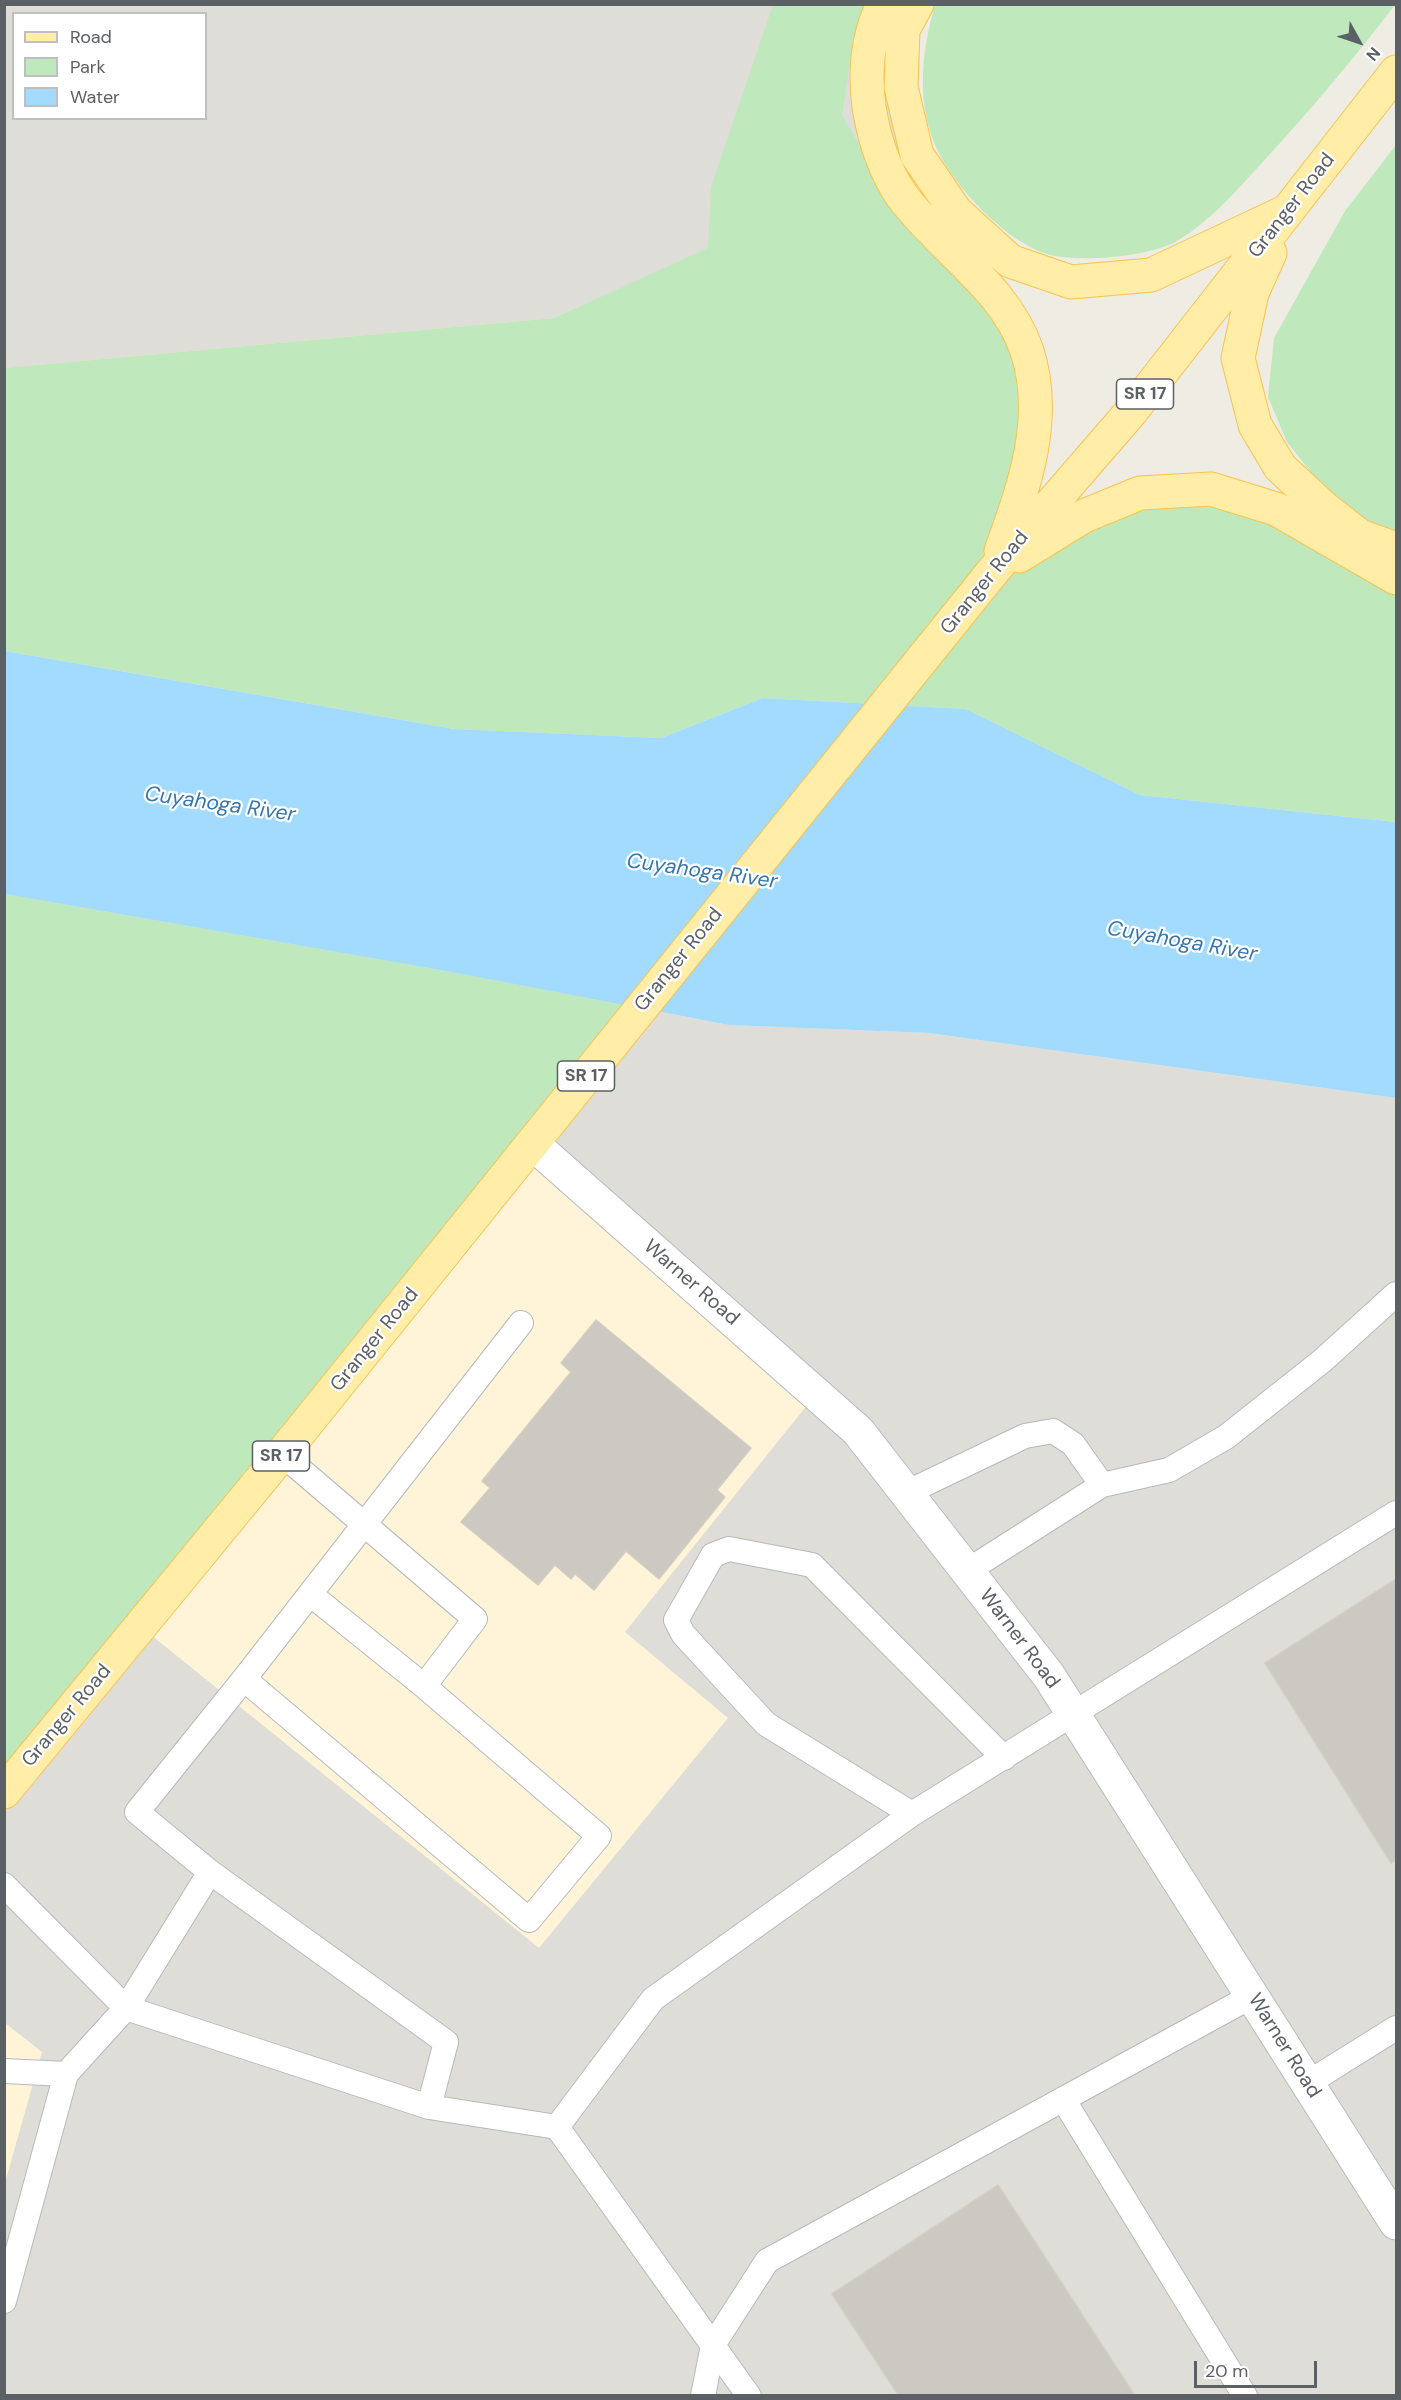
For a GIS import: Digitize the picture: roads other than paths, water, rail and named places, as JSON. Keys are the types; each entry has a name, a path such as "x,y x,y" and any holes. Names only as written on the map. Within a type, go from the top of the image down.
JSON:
{"main road":[{"path":"883,4 869,45 865,75 875,136 885,167 902,195 930,229 990,289 1011,316 1027,351 1034,382 1034,442 1024,488 994,570"},
{"path":"917,4 903,30 901,87 917,154 957,212 1010,261 1071,282 1151,275 1288,211"},
{"name":"Granger Road","path":"4,1792 282,1454 994,570 1130,413 1396,72"},
{"path":"1288,211 1252,293 1238,358 1255,425 1280,467 1324,508 1360,536 1396,549"},
{"path":"994,570 1084,516 1140,493 1211,489 1276,509 1396,578"},
{"name":"Warner Road","path":"533,1144 858,1431 1049,1676 1396,2223"}],"lane":[{"path":"968,1571 1102,1485 1169,1470 1227,1437 1322,1362 1396,1294"},
{"path":"429,2107 446,2042 210,1872 137,1812 364,1526 520,1323"},
{"path":"906,1493 1025,1436 1053,1431 1073,1444 1102,1485"},
{"path":"282,1454 475,1619 424,1686"},
{"path":"556,2127 653,1999 912,1814 1396,1513"},
{"path":"912,1814 766,1724 683,1634 676,1620 713,1555 729,1549 812,1565 1004,1758"},
{"path":"244,1679 529,1920 599,1836 424,1686 310,1594"},
{"path":"4,2301 66,2074 126,2008 210,1872"},
{"path":"4,1885 126,2008 429,2107 556,2127 749,2396"},
{"path":"703,2396 714,2345 767,2261 1252,1996"},
{"path":"1308,2083 1396,2028"},
{"path":"4,2071 66,2074"},
{"path":"1063,2099 1245,2396"}],"water":[{"name":"Cuyahoga River","path":"5,651 454,729 661,738 763,698 966,709 1140,795 1396,822 1396,1098 929,1033 729,1025 446,971 5,894"}]}
